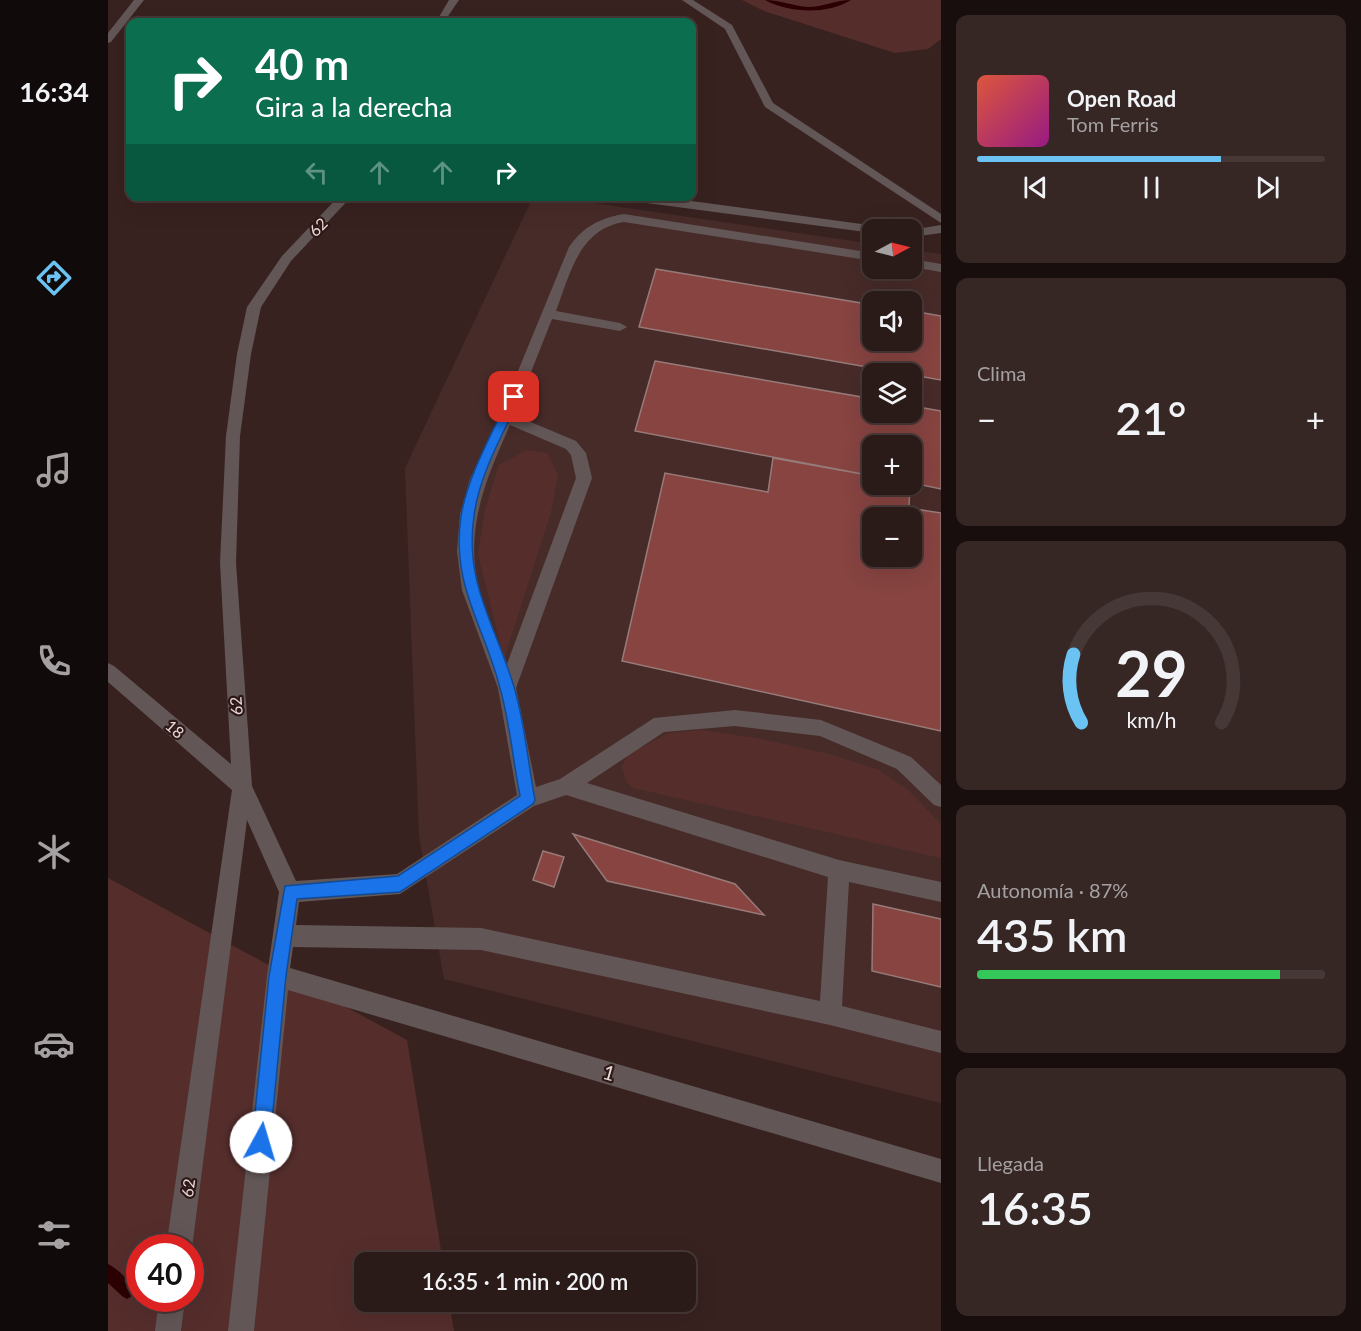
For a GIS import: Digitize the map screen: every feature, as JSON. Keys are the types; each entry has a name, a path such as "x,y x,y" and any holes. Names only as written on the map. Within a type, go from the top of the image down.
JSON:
{"street":[{"path":"108,40 139,0"},
{"path":"443,18 454,0"},
{"path":"687,0 729,27 769,105 941,219"},
{"name":"62","path":"181,1234 242,786 228,563 232,436 244,354 254,307 285,259 341,201"},
{"path":"661,201 862,228"},
{"path":"528,800 507,688 471,590 465,551 468,514 478,479 506,417 575,247 593,226 609,220 641,219 862,255"},
{"path":"922,232 941,229"},
{"path":"922,265 941,268"},
{"path":"548,314 620,327"},
{"path":"506,417 571,445 578,453 584,478 507,688"},
{"name":"18","path":"108,671 242,786"},
{"path":"290,892 400,884 528,800 566,786 661,724 735,718 821,728 904,763 941,798"},
{"path":"241,1331 278,976 290,892 242,786"},
{"path":"566,786 839,870 941,892"},
{"path":"831,1014 839,870"},
{"path":"283,936 481,939 831,1014 941,1042"},
{"name":"1","path":"278,976 941,1171"},
{"path":"168,1331 170,1312"}],"shaded area":[{"path":"742,0 941,0 941,39 928,49 895,53 764,11"},
{"path":"531,201 580,201 862,242 862,279 922,279 922,251 941,254 941,1103 444,979 419,836 405,468"},
{"path":"527,450 547,453 558,475 551,512 504,659 478,554 485,510 499,465"},
{"path":"702,730 756,738 829,754 877,769 908,790 941,824 941,858 633,788 626,781 622,767 628,754 669,733"},
{"path":"108,878 407,1040 441,1252 354,1252 354,1312 451,1312 454,1331 108,1331"}],"building":[{"path":"656,269 862,303 862,351 922,351 922,313 941,316 941,380 922,377 922,363 862,363 862,366 639,327"},
{"path":"655,361 862,397 862,423 922,423 922,408 941,411 941,489 922,485 922,435 862,435 862,474 635,431"},
{"path":"773,458 862,474 862,495 910,495 909,507 862,507 862,567 922,567 922,510 941,513 941,731 622,661 665,473 768,492"},
{"path":"573,834 735,884 764,915 607,881"},
{"path":"543,851 564,857 554,887 533,880"},
{"path":"873,904 941,919 941,987 872,971"}],"waterway":[{"path":"768,0 808,8 828,7 848,0"},
{"path":"108,1272 126,1290"}],"route":[{"path":"261,1142 278,976 290,892 400,884 528,800 507,688 471,590 465,551 468,514 478,479 514,397"}]}
